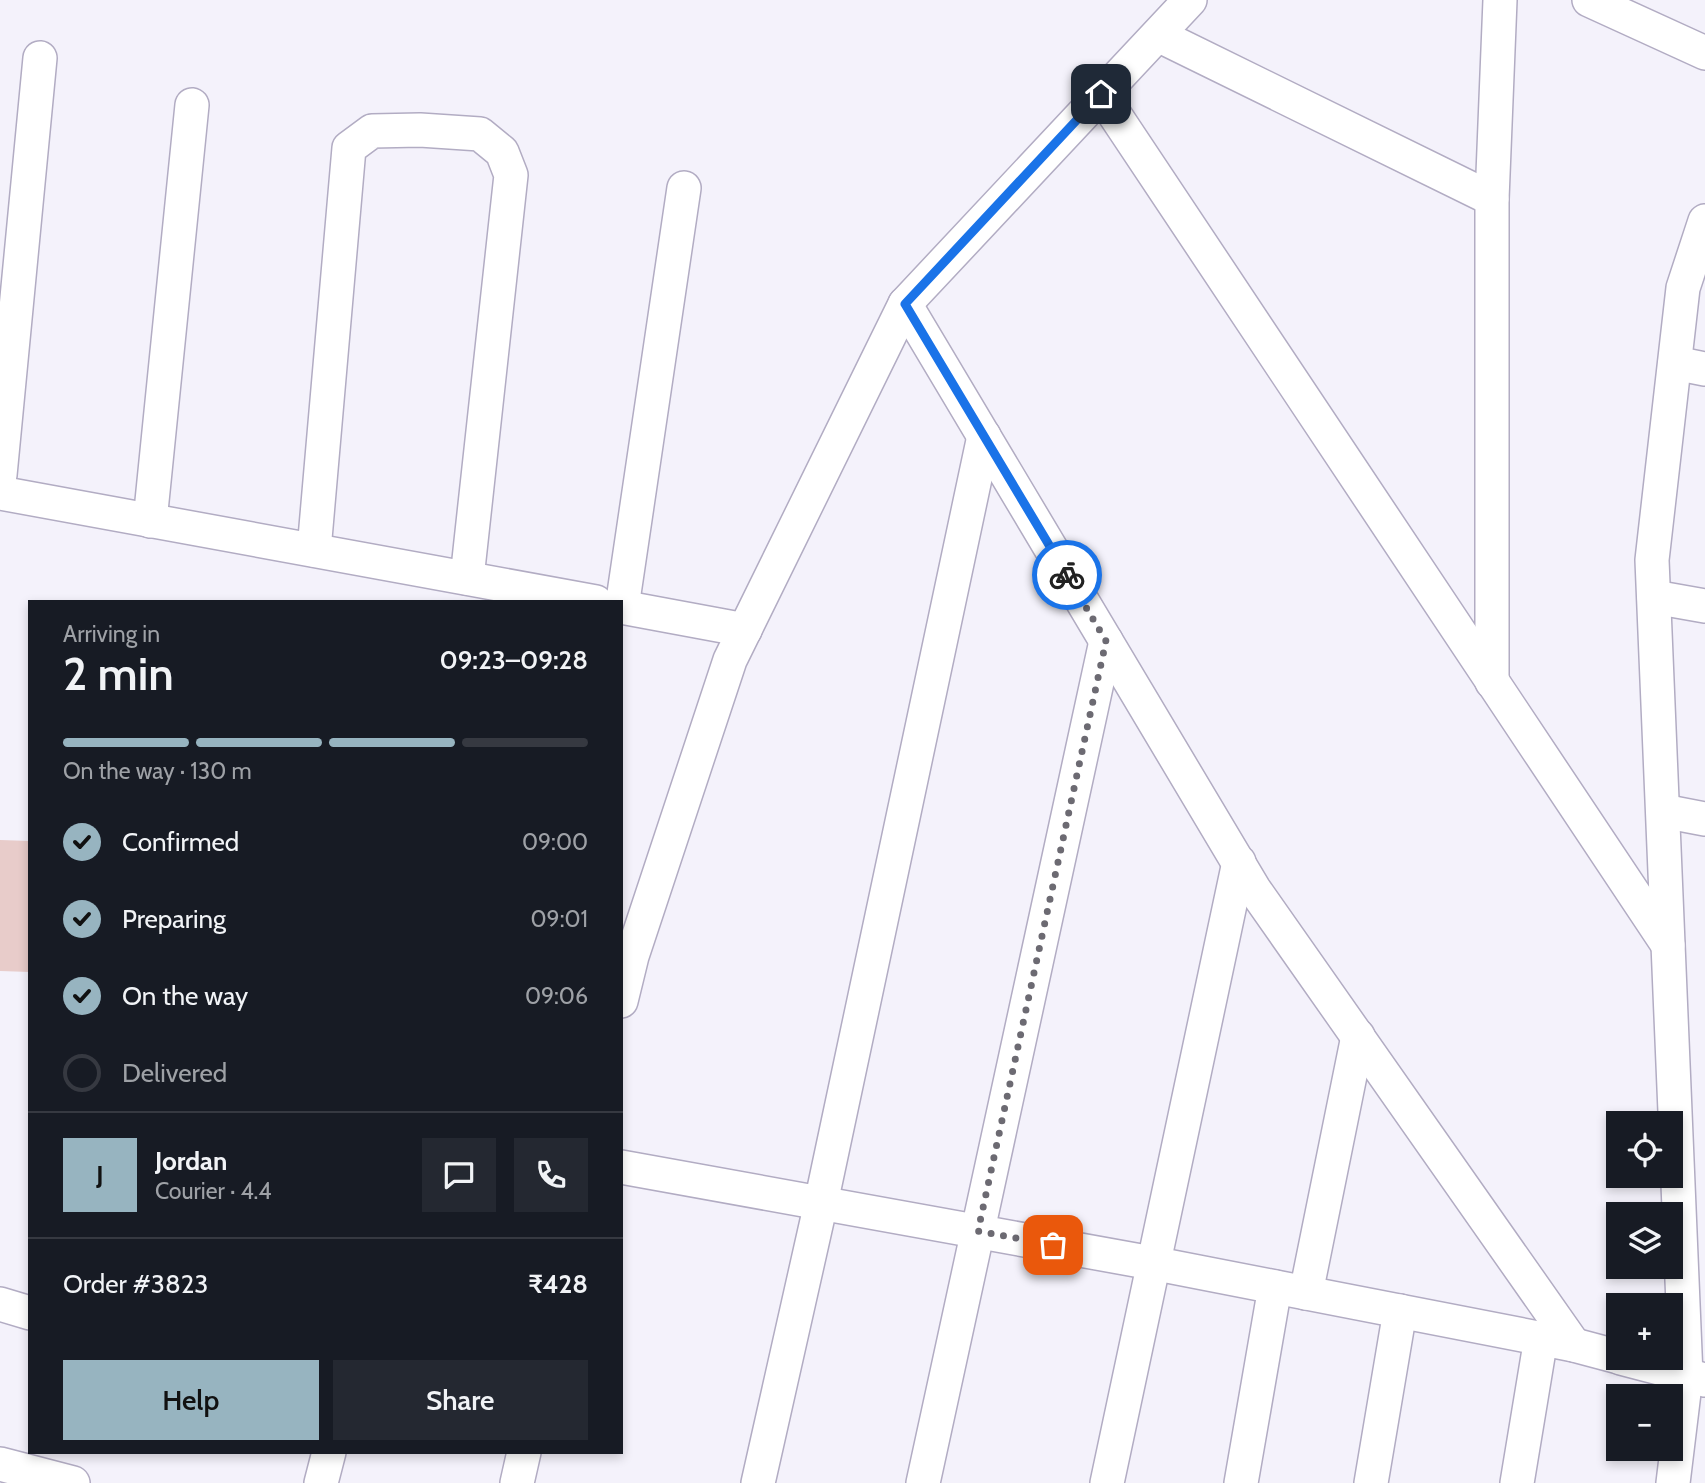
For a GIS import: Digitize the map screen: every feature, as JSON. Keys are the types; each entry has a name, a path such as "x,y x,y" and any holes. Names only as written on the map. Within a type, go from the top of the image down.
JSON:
{"street":[{"path":"623,986 627,955 730,660 905,304 1190,0"},
{"path":"1492,682 1492,199 1500,0"},
{"path":"1589,0 1705,53"},
{"path":"1158,36 1492,199"},
{"path":"0,475 40,58"},
{"path":"1101,94 1668,945"},
{"path":"150,521 192,105"},
{"path":"314,550 349,148 372,131 420,130 480,134 502,152 511,175 467,578"},
{"path":"623,600 684,188"},
{"path":"1673,1483 1696,1378 1668,945 1652,560 1690,366 1683,288 1705,221"},
{"path":"905,304 1254,889 1574,1345"},
{"path":"758,1483 821,1203 984,436"},
{"path":"0,493 585,600"},
{"path":"1654,597 1705,606"},
{"path":"623,607 745,629"},
{"path":"923,1483 1106,641"},
{"path":"1662,811 1705,819"},
{"path":"1107,1483 1238,862"},
{"path":"1241,1483 1358,1036"},
{"path":"623,1167 1152,1263 1541,1338 1606,1354"},
{"path":"0,1304 28,1312"},
{"path":"1371,1483 1400,1311"},
{"path":"1517,1483 1541,1338"},
{"path":"1666,1370 1696,1378"},
{"path":"321,1483 328,1454"},
{"path":"517,1483 524,1454"},
{"path":"0,1464 73,1483"}],"building":[{"path":"0,840 28,841 28,972 0,971"}],"way so far":[{"path":"1053,1245 978,1231 1106,641 1067,575"}],"route":[{"path":"1067,575 905,304 1101,94"}]}
